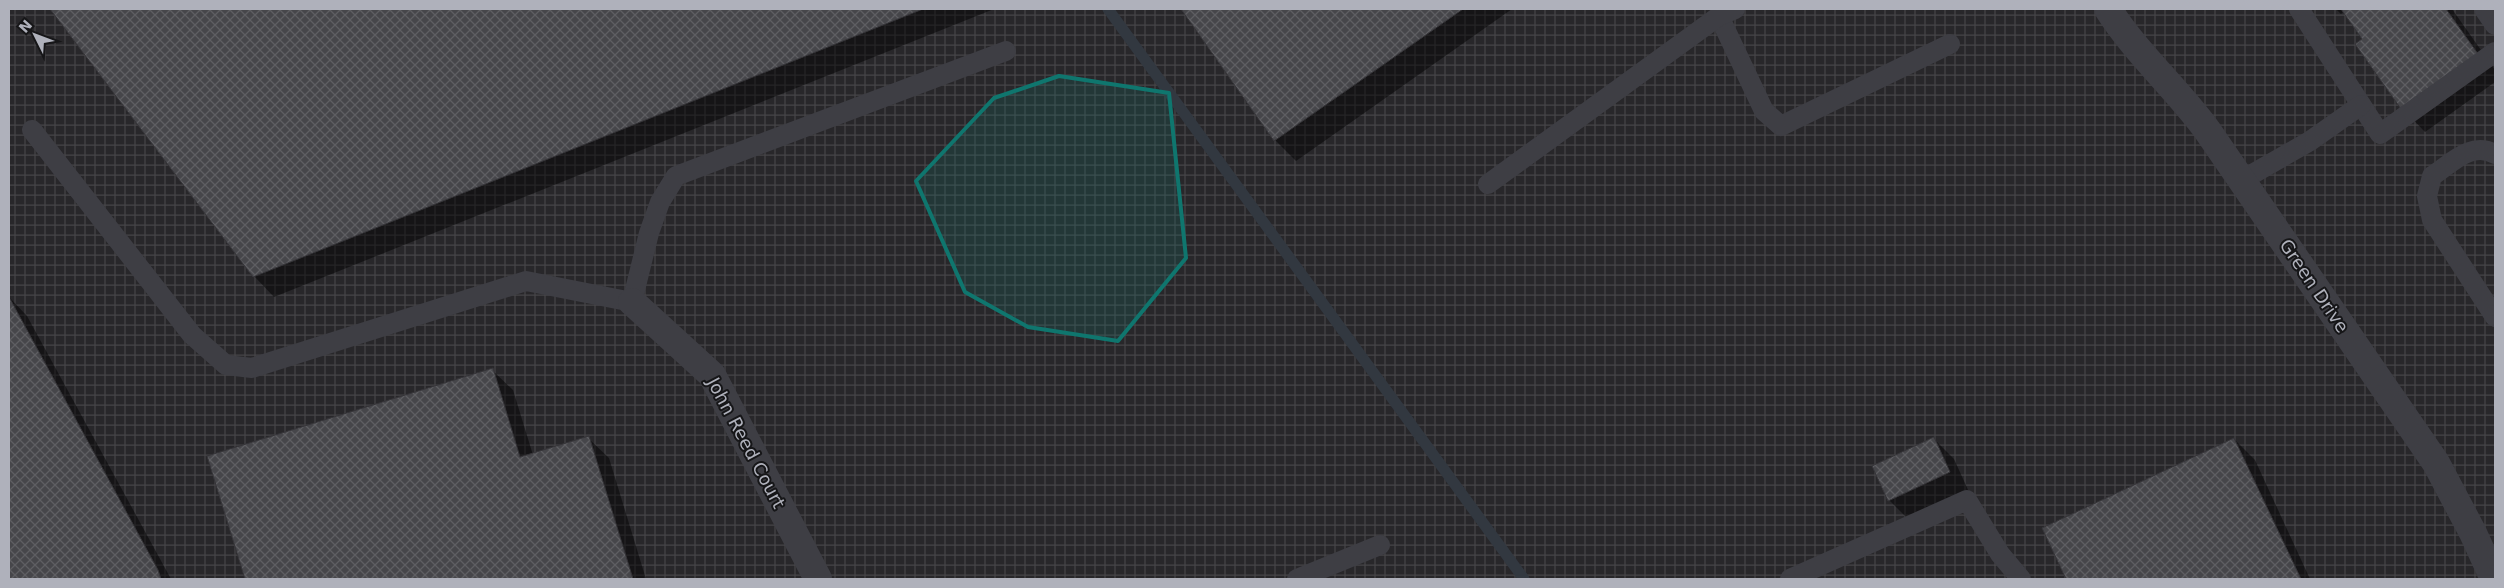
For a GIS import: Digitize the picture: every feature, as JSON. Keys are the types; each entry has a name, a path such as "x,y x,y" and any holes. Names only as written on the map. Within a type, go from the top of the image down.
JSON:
{"street":[{"name":"Green Drive","path":"2108,9 2121,29 2185,100 2436,463 2473,533 2494,579"},
{"name":"John Reed Court","path":"632,302 712,375 818,579"}],"lane":[{"path":"2299,9 2380,134 2495,52"},
{"path":"2484,9 2495,24"},
{"path":"1488,184 1727,13 1764,111 1781,126 1950,44"},
{"path":"32,130 192,334 226,365 252,368 526,281 632,302 649,233 660,202 676,176 1006,51"},
{"path":"2242,180 2310,140 2361,105"},
{"path":"2495,154 2485,149 2469,151 2432,176 2427,196 2432,220 2495,317"},
{"path":"1790,579 1967,500 2000,554 2021,579"},
{"path":"1297,579 1380,545"}],"highlighted area":[{"path":"1059,76 1169,93 1186,258 1118,341 1028,327 965,292 916,181 994,98"}],"shaded area":[{"path":"9,9 2495,9 2495,579 9,579"}],"building":[{"path":"50,9 923,9 253,277"},
{"path":"1181,9 1463,9 1274,141"},
{"path":"2341,9 2446,9 2478,54 2401,109 2355,44 2362,39"},
{"path":"9,297 158,570 161,579 9,579"},
{"path":"493,368 520,457 589,436 633,579 245,579 207,456"},
{"path":"1934,437 1950,472 1888,501 1872,466"},
{"path":"2234,438 2301,579 2066,579 2042,528"}],"waterway":[{"path":"1108,9 1524,579"}]}
